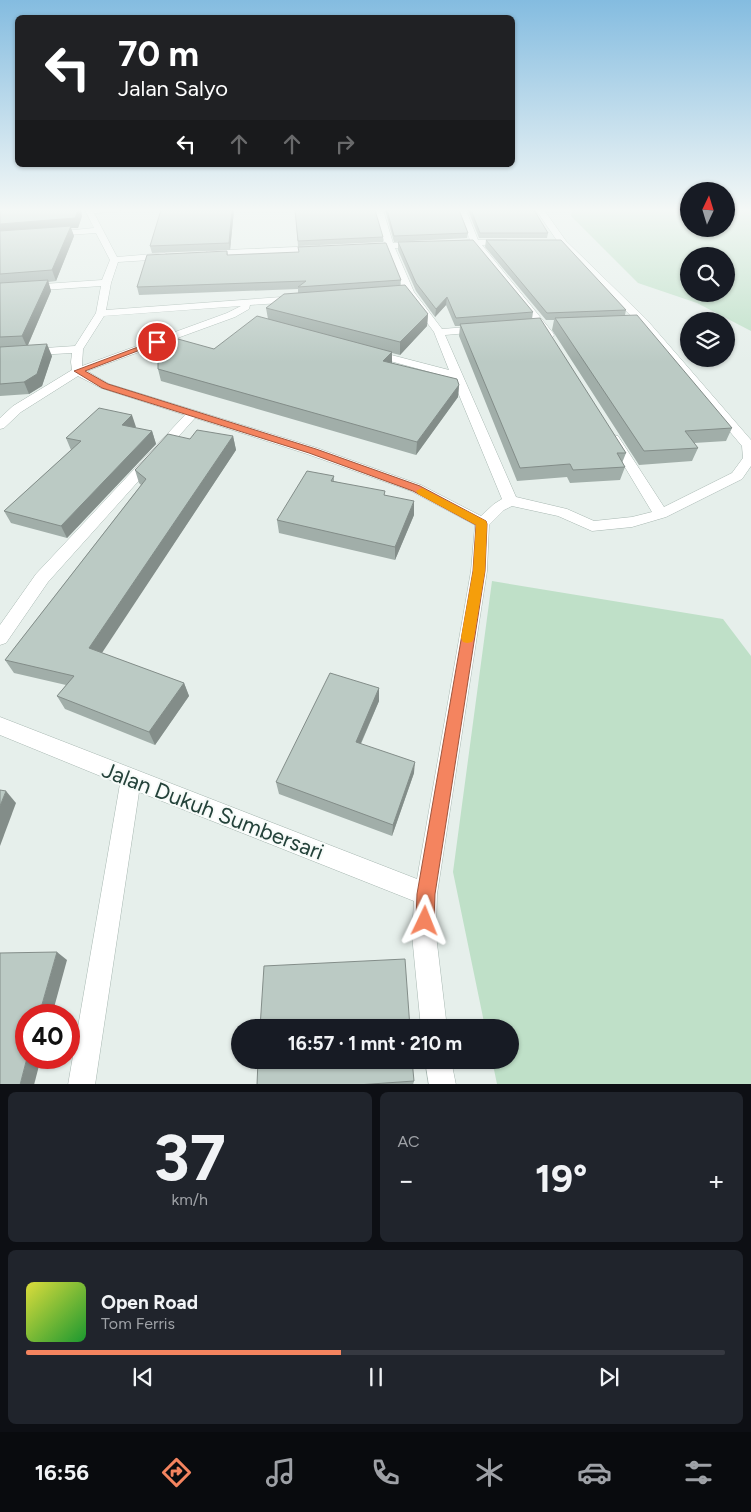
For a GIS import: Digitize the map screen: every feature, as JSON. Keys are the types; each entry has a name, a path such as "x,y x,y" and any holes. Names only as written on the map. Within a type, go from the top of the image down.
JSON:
{"street":[{"path":"114,261 106,283 101,313 78,349 76,362 78,371 105,386 312,451 416,488 482,524"},
{"path":"394,261 404,292 439,332 510,501"},
{"path":"491,261 547,325 553,342"},
{"path":"433,1019 424,935 426,894 479,571 482,524 499,507 510,501 562,512 592,526 632,522 662,514 738,476 750,458 748,445 643,322 578,261"},
{"path":"0,290 106,283"},
{"path":"101,313 252,304 306,298"},
{"path":"0,425 18,409 78,371 231,315 252,304"},
{"path":"231,315 250,320"},
{"path":"625,322 643,322"},
{"path":"524,326 547,325"},
{"path":"439,332 495,328"},
{"path":"0,354 78,349"},
{"path":"362,350 456,375"},
{"path":"0,638 42,578 193,413"},
{"path":"610,432 662,514"},
{"name":"Jalan Dukuh Sumbersari","path":"0,726 426,894"},
{"path":"81,1084 131,779"},
{"path":"440,1069 443,1084"}],"green space":[{"path":"616,261 680,261 680,297 638,283"},
{"path":"735,261 751,261 751,331 735,323 735,312 714,312 694,302 735,302"},
{"path":"492,581 723,619 751,656 751,1084 497,1084 494,1069 519,1069 519,1019 483,1019 453,872"}],"building":[{"path":"0,261 56,261 52,270 0,274"},
{"path":"145,261 393,261 401,280 298,287 306,281 137,287"},
{"path":"406,261 490,261 533,312 456,318 447,297 436,309 416,283"},
{"path":"503,261 580,261 626,310 547,313"},
{"path":"48,280 22,336 0,337 0,283"},
{"path":"405,285 428,314 400,342 266,308 284,294"},
{"path":"637,315 732,428 685,431 698,448 644,451 555,318"},
{"path":"257,316 392,352 383,361 457,379 459,385 417,442 158,369 158,354 178,339 214,349"},
{"path":"540,318 626,453 617,453 625,467 573,470 570,464 520,468 460,324"},
{"path":"47,344 37,374 24,382 0,384 0,347"},
{"path":"99,408 132,415 122,425 152,431 61,526 4,511 81,441 66,438"},
{"path":"197,430 233,436 89,648 184,683 149,732 57,696 74,676 5,660 146,479 135,470 168,434 190,439"},
{"path":"307,471 334,476 331,481 385,491 384,495 414,501 395,547 277,520"},
{"path":"330,673 379,688 356,742 415,762 393,825 276,782"},
{"path":"0,790 6,791 0,806"},
{"path":"57,952 42,1004 15,1004 15,1069 24,1069 20,1084 0,1084 0,953"},
{"path":"405,959 409,1019 261,1019 264,966"},
{"path":"258,1069 413,1069 414,1081 371,1084 257,1084"}],"slow traffic":[{"path":"422,491 482,524 479,571 467,638"}],"route":[{"path":"157,342 78,371 105,386 312,451 416,488 482,524 479,571 426,894 425,921"}]}
